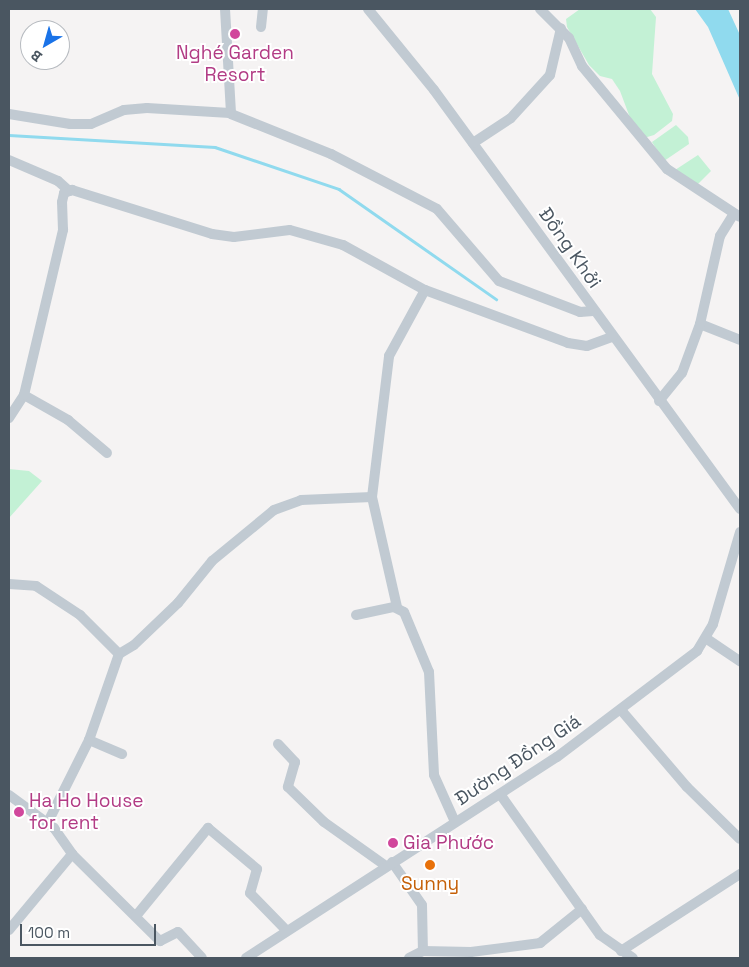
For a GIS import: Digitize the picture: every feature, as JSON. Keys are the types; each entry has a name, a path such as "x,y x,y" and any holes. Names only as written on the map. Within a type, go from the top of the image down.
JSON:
{"street":[{"path":"225,9 230,112"},
{"path":"261,27 263,9"},
{"name":"Đồng Khởi","path":"368,9 473,143 612,338 740,509"},
{"path":"540,9 561,28 582,66 650,152 688,187 737,216 720,236 700,324 682,372 659,401"},
{"path":"473,143 511,118 550,75 561,28"},
{"path":"9,114 70,124 91,124 124,110 147,108 230,112 331,154 437,209 500,281 580,312 593,310"},
{"path":"9,160 58,181 69,191 212,234 234,237 290,230 343,245 425,290 568,343 587,346 612,338"},
{"path":"9,418 24,395 63,230 62,202 69,191"},
{"path":"425,290 389,356 372,497 397,607 404,612 429,672 434,775 455,822"},
{"path":"700,324 740,337"},
{"path":"24,395 68,420 107,453"},
{"path":"48,822 89,740 119,654 134,645 212,561 274,510 301,500 372,497"},
{"path":"740,532 707,639 740,661"},
{"path":"9,584 36,586 80,615 119,654"},
{"path":"356,614 397,607"},
{"name":"Đường Đồng Giá","path":"246,958 286,930 500,794 622,710 707,639"},
{"path":"622,710 687,787 740,839"},
{"path":"89,740 122,754"},
{"path":"278,744 295,762 288,787 324,822 389,864 422,905 423,951"},
{"path":"500,794 600,935 633,958"},
{"path":"9,795 48,822 72,854 160,941 178,932 202,958"},
{"path":"136,916 208,828 258,869 250,893 286,930"},
{"path":"9,930 72,854"},
{"path":"621,951 740,874"},
{"path":"409,958 423,951 471,952 540,943 582,909"}],"green space":[{"path":"580,9 650,9 656,17 652,74 673,114 672,121 654,135 644,138 632,123 620,91 612,79 600,76 589,65 567,27 566,19"},
{"path":"676,125 688,137 689,144 664,161 652,142"},
{"path":"698,155 711,171 695,187 675,170"},
{"path":"9,469 29,471 42,481 9,518"}],"water":[{"path":"695,9 728,9 740,35 740,100 708,27"}],"waterway":[{"path":"9,135 215,147 339,189 496,299"}],"place":[{"name":"Nghé Garden Resort","path":"235,34"},
{"name":"Ha Ho House for rent","path":"19,812"},
{"name":"Gia Phước","path":"393,843"},
{"name":"Sunny","path":"430,865"}]}
